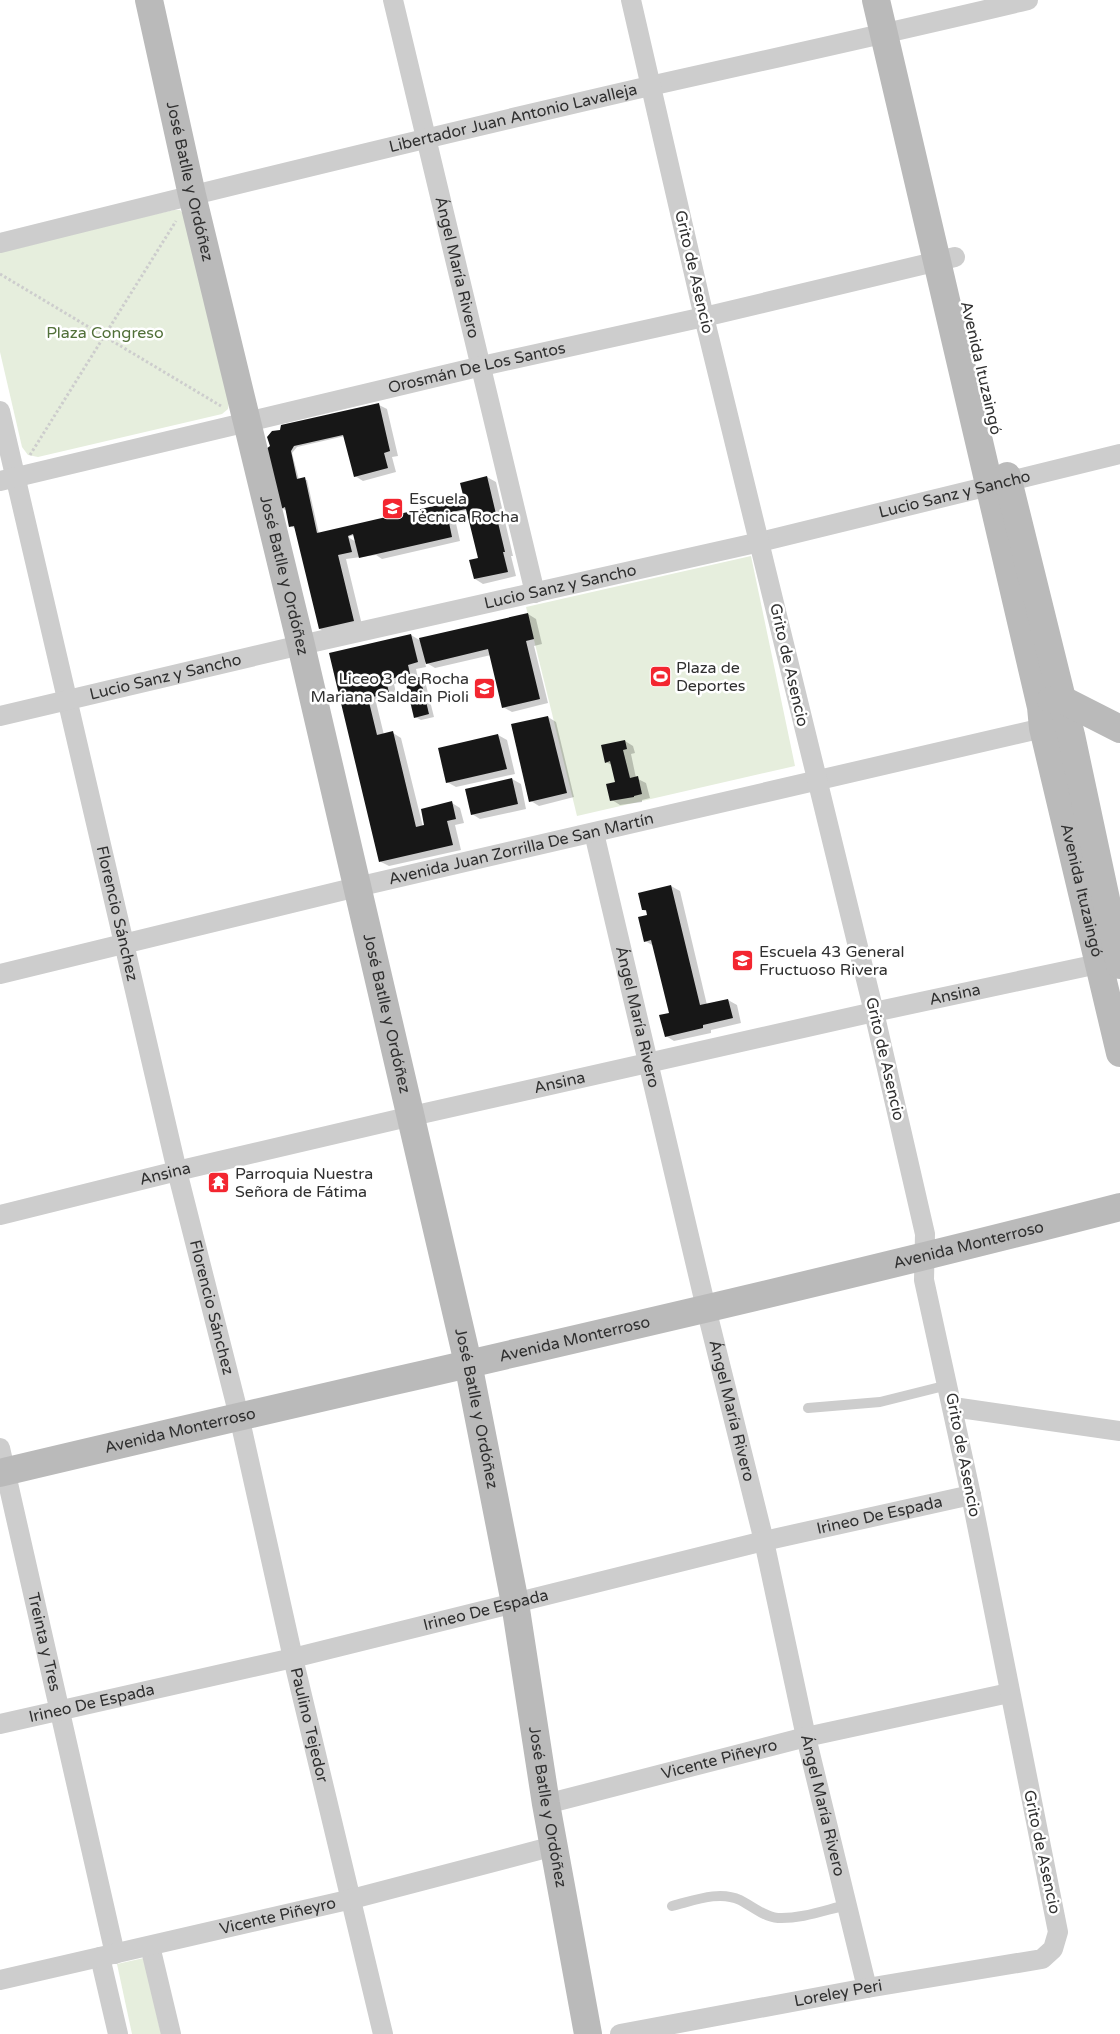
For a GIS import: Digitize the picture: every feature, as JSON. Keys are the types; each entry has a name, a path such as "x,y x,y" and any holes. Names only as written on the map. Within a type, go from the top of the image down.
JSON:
{"street":[{"name":"José Batlle y Ordóñez","path":"148,0 192,195 412,1116 468,1363 515,1603 546,1804 588,2034"},
{"name":"Ángel María Rivero","path":"393,0 535,593"},
{"name":"Grito de Asencio","path":"631,0 704,317 874,1012 925,1234 924,1280 953,1407 1058,1932 1053,1949"},
{"name":"Avenida Ituzaingó","path":"876,0 893,33 999,484 1049,712 1114,962"},
{"name":"Avenida Ituzaingó","path":"893,33 895,0"},
{"name":"Libertador Juan Antonio Lavalleja","path":"0,243 192,195 651,86 893,33 1028,0"},
{"name":"Orosmán De Los Santos","path":"8,479 246,421 704,317 946,259"},
{"name":"Florencio Sánchez","path":"0,410 8,479 68,700 177,1171 239,1416"},
{"name":"Lucio Sanz y Sancho","path":"0,716 760,542 1120,454"},
{"path":"1049,712 1120,731"},
{"path":"1049,712 1057,735 1120,731"},
{"name":"Avenida Juan Zorrilla De San Martín","path":"0,974 357,887 816,780 1049,712"},
{"name":"Avenida Ituzaingó","path":"1071,735 1114,962 1120,1053"},
{"name":"Ángel María Rivero","path":"594,832 647,1064 764,1541 806,1736 867,1988"},
{"name":"Ansina","path":"0,1215 412,1116 874,1012 1114,962"},
{"name":"Avenida Monterroso","path":"2,1464 239,1416 924,1258 1120,1207"},
{"path":"953,1407 1120,1431"},
{"name":"Paulino Tejedor","path":"239,1416 293,1658 383,2034"},
{"name":"Treinta y Tres","path":"2,1464 60,1710 108,1956 118,2034"},
{"name":"Irineo De Espada","path":"0,1724 293,1658 764,1541 971,1495"},
{"name":"Vicente Piñeyro","path":"546,1804 806,1736 1009,1693"},
{"name":"Vicente Piñeyro","path":"0,1980 352,1899 554,1846"},
{"path":"150,1946 171,2034"},
{"name":"Loreley Peri","path":"620,2034 867,1988 1042,1959 1053,1949"}],"lane":[{"path":"808,1408 880,1402 948,1385"},
{"path":"672,1906 718,1895 739,1899 756,1911 776,1918 802,1916 847,1905"}],"path":[{"path":"8,479 104,336 192,195"},
{"path":"0,274 246,421"}],"green space":[{"name":"Plaza Congreso","path":"180,210 185,216 229,402 228,409 222,414 38,457 28,455 22,447 0,352 0,249"},
{"name":"Plaza de Deportes","path":"751,556 795,766 577,816 526,607"},
{"path":"144,1958 161,2034 132,2034 117,1964"}],"building":[{"path":"379,403 390,451 384,453 388,468 354,477 343,435 294,446 291,451 297,479 305,477 317,533 464,499 460,483 487,476 508,572 474,579 469,560 478,558 466,509 447,513 452,537 359,558 353,534 348,536 352,552 338,555 354,621 319,629 294,526 289,527 285,507 281,509 266,449 270,446 267,437 272,431 280,430 281,425"},
{"path":"528,613 534,639 526,641 540,699 502,708 488,649 426,664 419,638"},
{"path":"411,634 418,662 408,665 410,674 386,680 389,693 368,698 377,735 393,731 416,827 424,825 421,809 452,801 456,819 447,821 453,845 379,862 329,653"},
{"path":"420,677 429,714 414,718 405,680"},
{"path":"548,716 567,793 529,802 511,724"},
{"path":"498,734 507,769 446,783 438,748"},
{"path":"625,740 627,749 623,750 630,778 638,776 642,794 610,801 606,784 615,782 610,761 605,763 601,745"},
{"path":"512,778 518,804 471,815 465,789"},
{"path":"671,885 700,1005 728,999 733,1018 703,1025 703,1028 665,1037 659,1015 669,1013 651,940 644,942 638,917 647,915 646,910 642,910 638,893"}],"place":[{"name":"Escuela Técnica Rocha","path":"393,508"},
{"name":"Plaza de Deportes","path":"660,677"},
{"name":"Liceo 3 de Rocha Mariana Saldain Pioli","path":"485,688"},
{"name":"Escuela 43 General Fructuoso Rivera","path":"743,961"},
{"name":"Parroquia Nuestra Señora de Fátima","path":"219,1183"}]}
